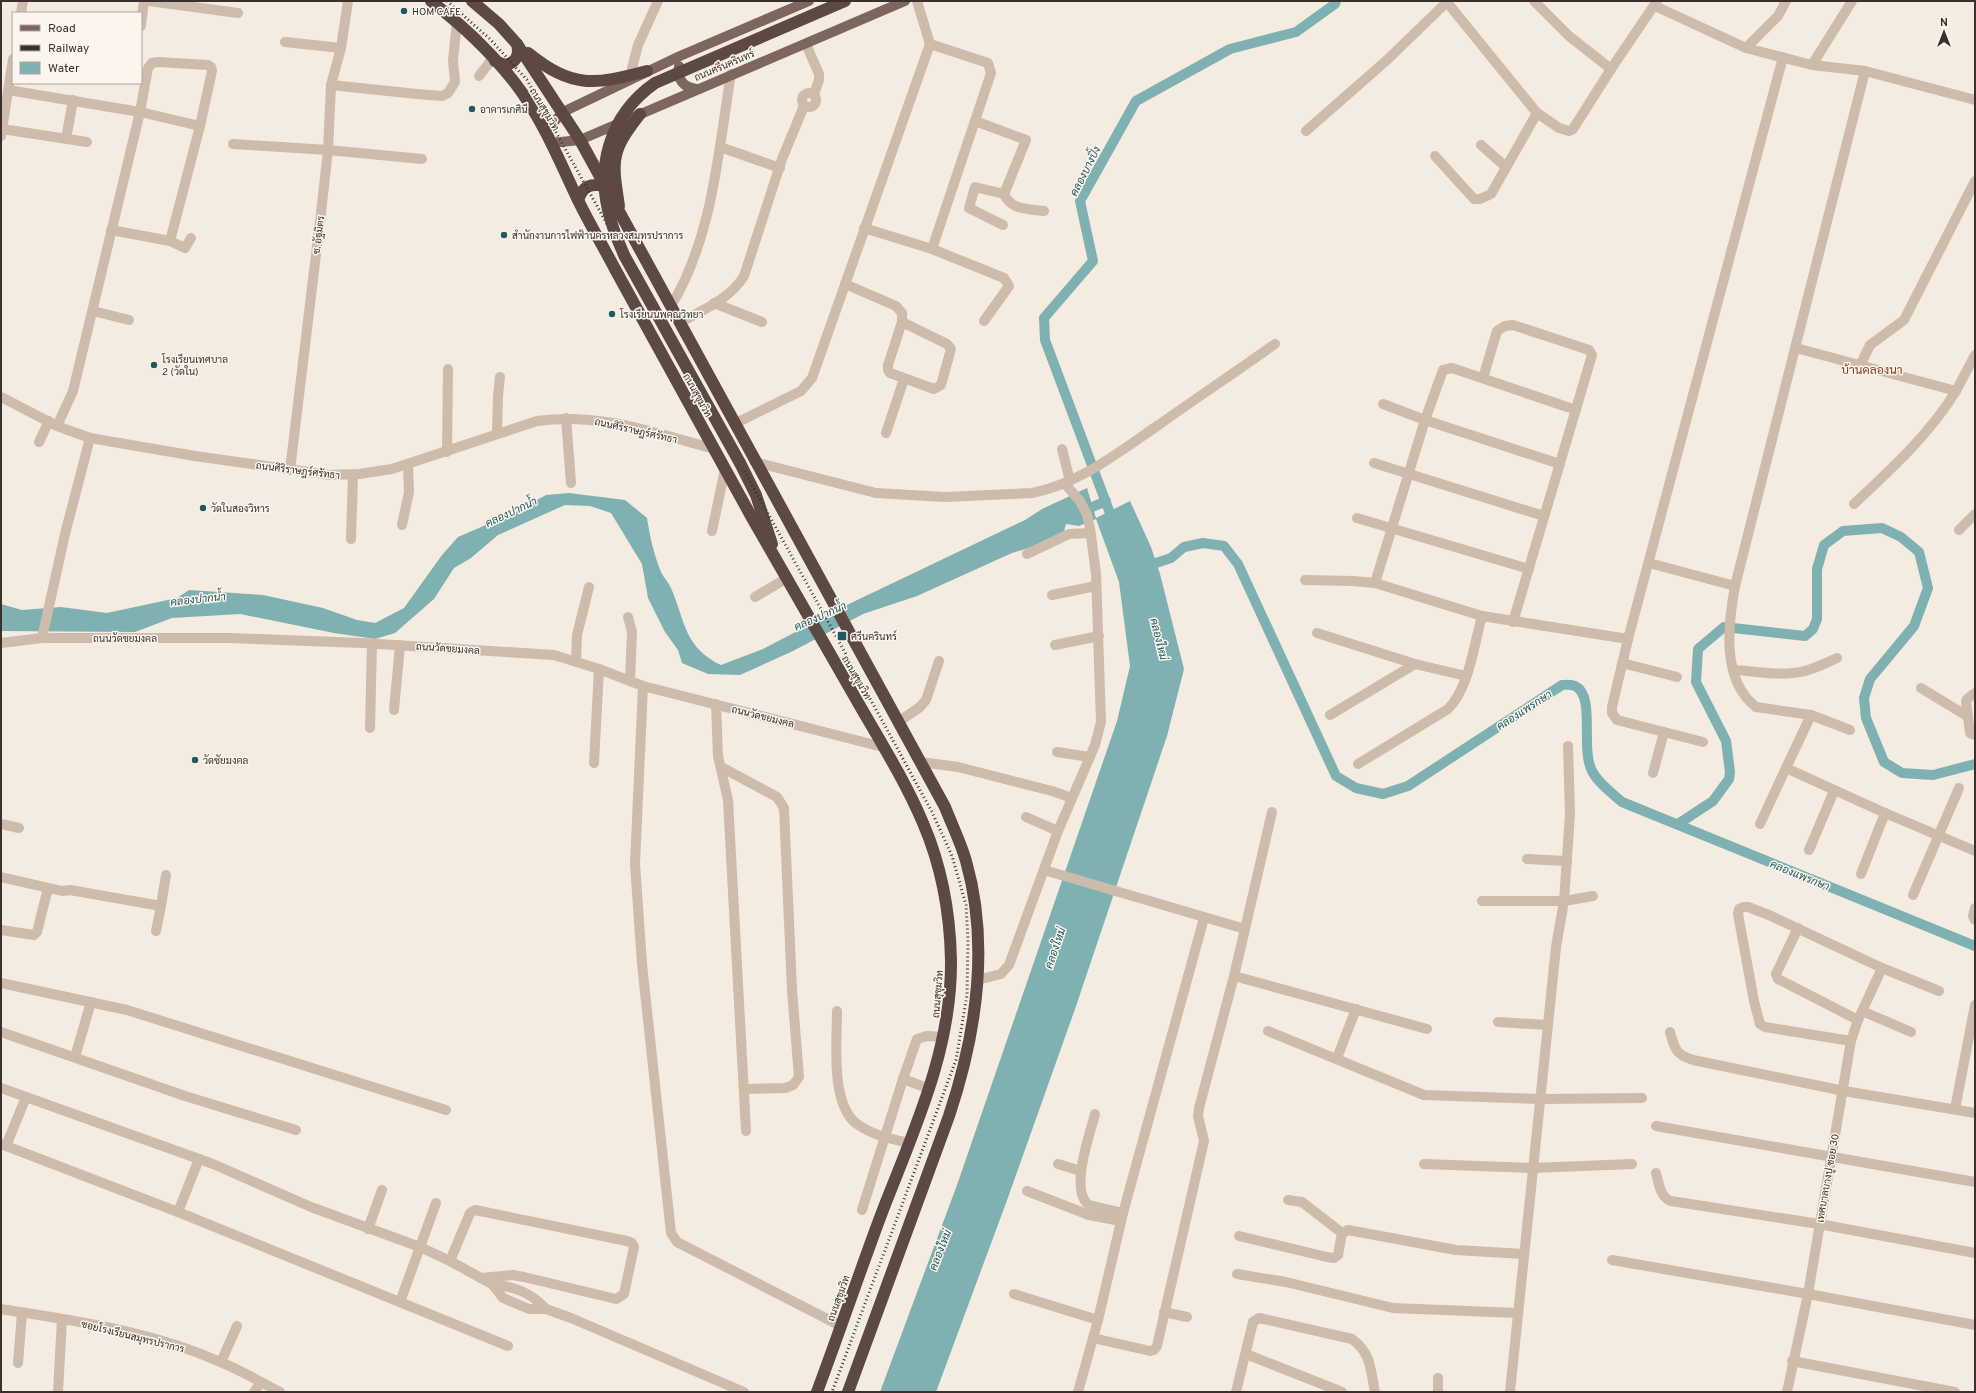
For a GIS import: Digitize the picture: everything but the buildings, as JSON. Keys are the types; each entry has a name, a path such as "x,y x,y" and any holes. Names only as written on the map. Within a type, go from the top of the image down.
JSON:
{"highway":[{"name":"ถนนสุขุมวิท","path":"431,1 471,33 493,58 516,85 552,143 578,200 714,449 883,746 922,820 935,854 944,889 950,925 951,963 949,1004 944,1037 930,1089 817,1392"},
{"name":"ถนนสุขุมวิท","path":"472,1 499,24 517,44 580,140 734,424 946,807 966,861 974,899 977,944 977,980 970,1044 962,1078 848,1392"},
{"path":"777,561 763,513 740,463 624,255 611,223 604,169 607,152 615,128 631,103 640,93 655,83 845,1"},
{"path":"493,58 500,64 510,64 514,61 518,54 517,44"},
{"path":"517,44 546,67 562,76 577,80 595,82 612,80 647,71"},
{"path":"620,213 614,169 616,154 621,141 640,114"},
{"path":"578,200 581,191 587,185 597,184 605,186"}],"main road":[{"path":"545,132 563,112 647,71 809,1"},
{"name":"ถนนศรีนครินทร์","path":"552,143 580,140 731,74 806,44 905,1"},
{"path":"687,54 679,64 679,76 685,86 697,89"}],"street":[{"path":"21,12 23,1"},
{"path":"142,18 144,1"},
{"path":"149,1 238,13"},
{"name":"ซ. อัฐมิตร","path":"290,470 328,150 331,85 341,48 348,1"},
{"path":"630,76 638,45 658,1"},
{"path":"734,424 801,391 812,378 930,44 916,1"},
{"path":"1306,131 1387,60 1447,1 1537,113 1559,128 1569,131 1573,129 1610,69 1656,3 1746,48 1812,65 1865,71 1975,100"},
{"path":"1534,1 1569,36 1610,69"},
{"path":"1746,48 1778,16 1786,1"},
{"path":"1812,65 1852,1"},
{"path":"331,85 442,96 448,94 455,82 453,60 457,22"},
{"path":"285,42 341,48"},
{"path":"679,323 737,288 744,276 780,168 804,106 809,108 814,106 816,99 814,94 819,80 818,74 806,44"},
{"path":"930,44 990,65 991,73 932,249"},
{"path":"1703,742 1617,720 1614,717 1612,707 1628,639 1782,57"},
{"path":"479,76 493,58"},
{"path":"39,442 53,424 73,391 140,112 148,68 152,63 208,65 212,71 200,126 170,241"},
{"path":"12,65 2,133 87,142"},
{"path":"1850,730 1811,715 1756,707 1749,702 1733,670 1730,638 1730,613 1735,586 1865,71"},
{"path":"671,306 690,270 705,224 720,146 731,74"},
{"path":"8,90 140,112 200,126"},
{"path":"66,139 73,100"},
{"path":"1435,156 1474,198 1480,199 1490,194 1537,113"},
{"path":"975,121 1026,140 1004,194 1007,202 1015,207 1044,211"},
{"path":"233,144 328,150 422,159"},
{"path":"1481,145 1506,167"},
{"path":"720,146 780,168"},
{"path":"1860,366 1870,345 1904,320 1975,181"},
{"path":"1003,225 969,208 975,187 1004,194"},
{"path":"864,228 932,249 997,275 1007,282 1009,286 1006,293 984,321"},
{"path":"111,230 170,241 186,248 191,238"},
{"path":"845,284 896,306 902,313 902,322 888,370 890,373 934,389 938,388 941,384 951,349 947,344 902,322"},
{"path":"714,303 762,322"},
{"path":"93,311 129,320"},
{"path":"1483,378 1497,331 1506,326 1513,325 1589,350 1592,358 1513,622"},
{"path":"755,462 876,493 904,496 945,497 1032,493 1070,483 1275,344"},
{"path":"1796,348 1956,391"},
{"path":"1854,504 1913,448 1944,412 1975,355"},
{"path":"1375,583 1410,474 1425,420 1443,370 1452,368 1576,410"},
{"path":"447,452 448,369"},
{"path":"497,434 500,377"},
{"path":"886,433 904,379"},
{"name":"ถนนศิริราษฎร์ศรัทธา","path":"1,397 53,424 90,438 330,475 353,475 392,468 447,452 537,421 566,418 595,419 617,423 714,449"},
{"path":"1383,404 1425,420 1560,464"},
{"path":"566,418 571,483"},
{"path":"42,635 65,534 90,438"},
{"path":"977,980 1001,974 1006,971 1058,831 1090,757 1101,722 1096,586 1090,530 1087,515 1070,483 1062,449"},
{"path":"1374,463 1544,516"},
{"path":"402,525 408,492 408,464"},
{"path":"712,531 725,469"},
{"path":"351,539 353,475"},
{"path":"1958,530 1975,514"},
{"path":"1357,518 1392,527 1529,569"},
{"path":"1027,554 1069,534 1090,530"},
{"path":"1649,563 1735,586"},
{"path":"755,597 787,578"},
{"path":"1305,580 1375,583 1482,616 1628,639"},
{"path":"1052,595 1096,586"},
{"path":"576,661 577,635 589,587"},
{"path":"1358,764 1448,709 1460,694 1482,616"},
{"path":"628,617 632,632 630,680"},
{"path":"1317,633 1415,664 1466,676"},
{"name":"ถนนวัดชยมงคล","path":"1,643 42,635 231,638 400,645 540,653 576,661 643,686 883,746"},
{"path":"1055,645 1098,636"},
{"path":"370,728 372,644"},
{"path":"394,710 400,645"},
{"path":"1733,670 1776,673 1803,672 1818,668 1837,658"},
{"path":"898,722 920,707 926,700 939,661"},
{"path":"1622,663 1677,677"},
{"path":"1330,715 1415,664"},
{"path":"594,763 599,669"},
{"path":"643,686 635,864 642,964 672,1233 677,1242 841,1326"},
{"path":"1921,688 1967,716"},
{"path":"1975,693 1967,699 1966,702 1970,733 1975,735"},
{"path":"716,704 718,756 728,800 746,1131"},
{"path":"1760,824 1811,715"},
{"path":"1652,773 1664,732"},
{"path":"1510,1392 1517,1313 1542,1099 1556,947 1564,901 1570,803 1568,746"},
{"path":"1057,752 1090,757"},
{"path":"920,762 958,767 1052,791 1072,798"},
{"path":"721,767 777,797 784,808 792,990 799,1077 793,1085 785,1088 744,1089"},
{"path":"1786,768 1834,791 1975,851"},
{"path":"1913,895 1958,788"},
{"path":"1809,850 1834,791"},
{"path":"1093,1338 1150,1351 1154,1350 1156,1346 1204,1141 1198,1116 1199,1108 1234,976 1272,812"},
{"path":"1861,874 1885,813"},
{"path":"1026,818 1058,831"},
{"path":"1,824 19,828"},
{"path":"1527,859 1567,861"},
{"path":"1044,870 1120,894 1244,929"},
{"path":"156,931 166,875"},
{"path":"1,877 48,888 161,906"},
{"path":"1,930 34,936 37,932 48,888"},
{"path":"1482,901 1564,901 1593,896"},
{"path":"1851,1041 1765,1028 1760,1024 1754,1002 1738,914 1739,909 1748,906 1882,968 1939,991"},
{"path":"1975,908 1973,916 1975,920"},
{"path":"1078,1392 1098,1320 1122,1217 1204,918"},
{"path":"1798,928 1776,974 1778,979 1860,1015 1911,1032"},
{"name":"เทศบาลบางปู ซอย 30","path":"1787,1392 1792,1361 1808,1294 1830,1156 1844,1091 1851,1041 1860,1015 1882,968"},
{"path":"1234,976 1427,1030"},
{"path":"1,983 127,1010 446,1110"},
{"path":"75,1057 91,1002"},
{"path":"1955,1109 1975,1005"},
{"path":"1337,1058 1356,1009"},
{"path":"837,1011 838,1079 841,1101 850,1118 858,1125 885,1137 909,1143"},
{"path":"1498,1022 1548,1025"},
{"path":"1268,1031 1424,1094 1542,1099 1642,1098"},
{"path":"1,1032 186,1096 296,1130"},
{"path":"1670,1032 1678,1054 1687,1058 1844,1091 1975,1113"},
{"path":"862,1210 917,1039 927,1036 944,1037"},
{"path":"903,1079 930,1089"},
{"path":"1,1088 199,1159 311,1207 420,1247 450,1261 492,1284 511,1286 535,1298 546,1309"},
{"path":"26,1098 3,1145 178,1212 508,1346"},
{"path":"1094,1114 1081,1171 1080,1188 1085,1202 1122,1217"},
{"path":"1656,1126 1975,1182"},
{"path":"178,1212 199,1159"},
{"path":"1058,1164 1081,1171"},
{"path":"1424,1164 1534,1168 1632,1164"},
{"path":"1656,1173 1662,1195 1665,1199 1671,1201 1819,1224 1975,1253"},
{"path":"368,1229 382,1190"},
{"path":"1027,1191 1089,1215 1122,1217"},
{"path":"1288,1200 1302,1202 1342,1233"},
{"path":"400,1302 436,1203"},
{"path":"450,1261 470,1213 475,1210 627,1241 632,1243 634,1247 624,1294 616,1299 513,1275 481,1278"},
{"path":"1342,1233 1348,1230 1456,1250 1524,1254"},
{"path":"1240,1236 1334,1258 1338,1256 1342,1233"},
{"path":"1612,1260 1975,1325"},
{"path":"1237,1274 1286,1282 1393,1308 1517,1313"},
{"path":"492,1284 503,1298 529,1309 546,1309 666,1357 744,1392"},
{"path":"1014,1294 1098,1320"},
{"name":"ซอยโรงเรียนสมุทรปราการ","path":"1,1309 62,1319 155,1339 221,1362 280,1392"},
{"path":"1164,1312 1187,1317"},
{"path":"18,1362 22,1313"},
{"path":"1236,1392 1253,1322 1259,1318 1352,1339 1362,1346 1367,1354 1375,1392"},
{"path":"58,1392 62,1319"},
{"path":"221,1362 237,1326"},
{"path":"1246,1354 1342,1392"},
{"path":"1792,1361 1955,1392"},
{"path":"1438,1378 1438,1392"},
{"path":"254,1392 260,1382"}],"water":[{"name":"คลองใหม่","path":"1087,488 1096,518 1130,501 1151,547 1160,574 1184,669 1167,736 1075,1009 1006,1203 936,1392 880,1392 957,1185 1117,721 1130,666 1119,582 1096,519 1079,526 1066,524 1063,535 1036,546 1012,553 917,596 863,614 793,651 740,675 708,674 682,663 678,650 665,632 648,598 642,564 611,513 590,506 565,505 498,535 471,558 454,568 434,599 395,633 375,639 334,633 240,614 172,618 135,632 1,631 1,604 22,610 61,607 107,613 177,598 189,590 263,595 323,608 357,620 375,623 404,608 442,555 458,537 516,512 546,495 569,493 625,500 647,518 652,546 659,566 671,588 687,632 700,650 709,658 721,665 763,649 851,603 1025,520 1042,509"}],"waterway":[{"name":"คลองบางปิ้ง","path":"1114,524 1045,340 1044,318 1093,261 1080,201 1136,101 1230,49 1296,32 1335,4 1336,1"},
{"name":"คลองปากน้ำ","path":"1081,512 1106,501"},
{"path":"1678,824 1713,801 1729,779 1730,772 1726,741 1696,682 1698,649 1724,627 1805,636 1813,629 1817,619 1817,569 1824,545 1843,531 1882,528 1901,537 1919,552 1928,588 1914,626 1870,679 1864,698 1866,718 1884,762 1902,773 1933,775 1975,764"},
{"name":"คลองแพรกษา","path":"1156,563 1171,558 1184,547 1203,543 1224,546 1238,564 1336,776 1356,788 1383,794 1408,786 1562,685 1573,685 1581,692 1585,700 1587,749 1592,771 1601,784 1622,802 1975,946"}],"railway":[{"path":"447,1 490,39 527,80 932,812 952,856 966,905 968,940 967,995 956,1060 832,1392"}],"place":[{"name":"HOM CAFE","path":"404,11"},
{"name":"อาคารเกศินี","path":"472,109"},
{"name":"สำนักงานการไฟฟ้านครหลวงสมุทรปราการ","path":"504,235"},
{"name":"โรงเรียนนพคุณวิทยา","path":"612,314"},
{"name":"โรงเรียนเทศบาล 2 (วัดใน)","path":"154,365"},
{"name":"วัดในสองวิหาร","path":"203,508"},
{"name":"ศรีนครินทร์","path":"842,636"},
{"name":"วัดชัยมงคล","path":"195,760"}],"district":[{"name":"บ้านคลองนา","path":"1872,370"}]}
